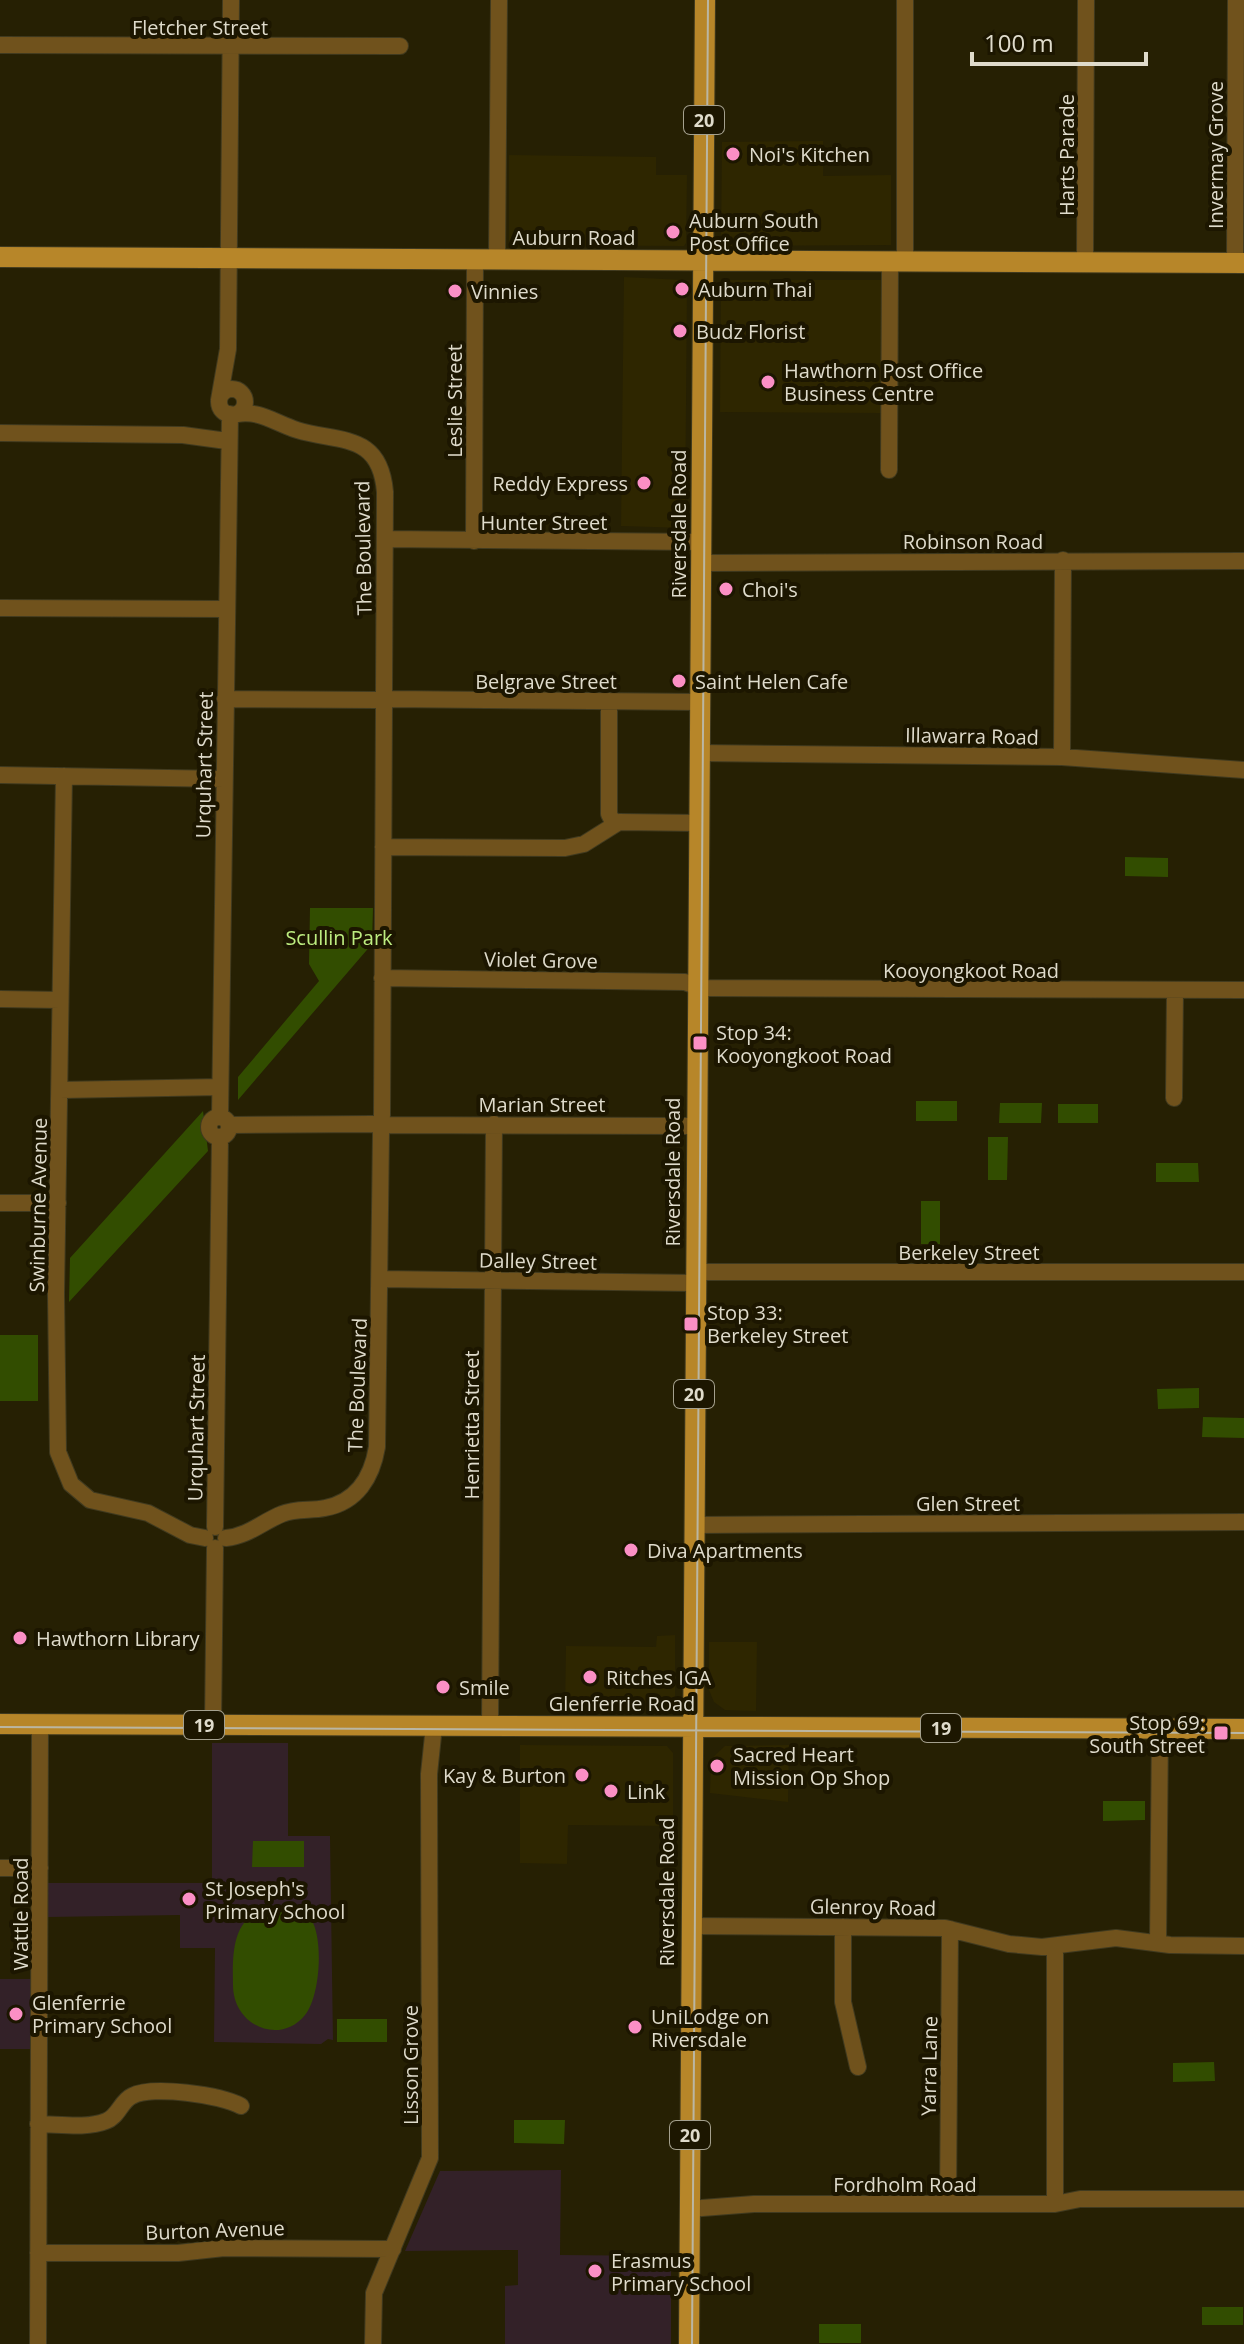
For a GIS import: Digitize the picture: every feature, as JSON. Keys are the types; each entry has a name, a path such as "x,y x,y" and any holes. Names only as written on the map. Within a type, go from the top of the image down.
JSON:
{"main road":[{"name":"Riversdale Road","path":"689,2344 705,0"},
{"name":"Auburn Road","path":"0,257 1239,263"},
{"name":"Glenferrie Road","path":"0,1724 1244,1729"}],"street":[{"path":"0,433 183,435 230,424 219,400 228,349 231,0"},
{"path":"497,260 499,0"},
{"path":"889,470 905,0"},
{"name":"Harts Parade","path":"1085,263 1086,0"},
{"name":"Invermay Grove","path":"1236,0 1239,263"},
{"name":"Fletcher Street","path":"0,45 400,46"},
{"name":"Leslie Street","path":"474,541 475,260"},
{"path":"219,400 224,391 238,390 228,349"},
{"name":"Urquhart Street","path":"213,1725 223,1127 220,1087 226,609 230,424 244,404 238,390"},
{"name":"The Boulevard","path":"238,390 282,424"},
{"name":"The Boulevard","path":"215,1538 240,1537 285,1512 327,1508 347,1500 362,1486 373,1468 377,1447 380,1279 385,485 369,451 338,436 282,424 256,412 230,424"},
{"name":"Hunter Street","path":"386,539 702,553"},
{"name":"Robinson Road","path":"702,553 1244,561"},
{"path":"1062,757 1063,560"},
{"path":"0,608 226,609"},
{"name":"Belgrave Street","path":"225,699 700,702"},
{"path":"609,701 609,811 614,824"},
{"name":"Illawarra Road","path":"700,753 1062,757 1244,770"},
{"path":"0,775 224,779"},
{"name":"Swinburne Avenue","path":"64,776 57,1436 65,1474 90,1500 148,1513 190,1535 215,1538"},
{"path":"383,847 565,848 584,844 614,824 699,823"},
{"name":"Violet Grove","path":"382,978 685,982 698,987"},
{"name":"Kooyongkoot Road","path":"698,987 1244,990"},
{"path":"1174,1098 1175,990"},
{"path":"0,999 60,1000"},
{"path":"60,1090 220,1087"},
{"name":"Marian Street","path":"223,1127 381,1124 696,1126"},
{"name":"Henrietta Street","path":"490,1727 494,1124"},
{"path":"0,1203 58,1203"},
{"name":"Berkeley Street","path":"695,1277 1244,1272"},
{"name":"Dalley Street","path":"380,1279 695,1277"},
{"name":"Glen Street","path":"693,1525 1244,1522"},
{"name":"Wattle Road","path":"38,2344 40,1724"},
{"name":"Lisson Grove","path":"373,2344 374,2293 430,2158 429,1726"},
{"path":"1158,1943 1160,1729"},
{"path":"0,1868 40,1868"},
{"name":"Glenroy Road","path":"690,1926 950,1929 1009,1944 1055,1947 1104,1938 1244,1946"},
{"path":"843,1927 843,2002 858,2067"},
{"name":"Yarra Lane","path":"948,2204 950,1929"},
{"path":"1055,1947 1055,2204"},
{"path":"38,2124 107,2121 130,2097 139,2093 194,2094 225,2098 241,2106"},
{"name":"Fordholm Road","path":"689,2203 1055,2204 1080,2199 1244,2199"},
{"name":"Fordholm Road","path":"1055,2204 1080,2209 1244,2210"},
{"name":"Burton Avenue","path":"38,2253 178,2253 224,2248 393,2249"}],"shaded area":[{"path":"823,141 823,176 891,175 891,245 725,246 721,242 722,142"},
{"path":"509,155 656,157 656,175 687,175 686,243 684,246 509,245"},
{"path":"624,277 683,280 687,284 685,528 621,526"},
{"path":"721,280 882,280 882,413 720,412"},
{"path":"675,1635 675,1705 668,1712 565,1710 566,1646 656,1647 657,1636"},
{"path":"709,1642 757,1642 756,1711 725,1710 714,1702 709,1690"},
{"name":"St Joseph's Primary School","path":"212,1743 288,1743 288,1836 330,1836 333,2040 328,2039 321,2044 214,2042 215,1948 180,1948 180,1915 48,1917 48,1883 212,1883"},
{"path":"520,1745 667,1746 673,1753 673,1826 568,1825 567,1864 520,1863"},
{"path":"789,1745 788,1802 710,1793 711,1759 725,1746"},
{"name":"Glenferrie Primary School","path":"0,1979 32,1979 31,2049 0,2049"},
{"name":"Erasmus Primary School","path":"561,2170 560,2255 671,2256 671,2344 505,2344 505,2286 518,2285 518,2250 405,2251 440,2171"}],"green space":[{"path":"1125,857 1168,858 1168,877 1125,876"},
{"name":"Scullin Park","path":"310,908 373,908 372,944 238,1100 238,1077 319,981 309,964"},
{"path":"916,1101 957,1101 957,1121 916,1121"},
{"path":"1000,1103 1042,1103 1041,1123 999,1123"},
{"path":"1058,1104 1098,1104 1098,1123 1058,1123"},
{"path":"203,1111 208,1151 69,1302 70,1258"},
{"path":"988,1137 1008,1137 1007,1180 988,1180"},
{"path":"1156,1163 1198,1163 1199,1182 1156,1182"},
{"path":"921,1201 940,1201 940,1244 921,1244"},
{"path":"0,1335 38,1335 38,1401 0,1401"},
{"path":"1199,1388 1199,1408 1158,1409 1157,1389"},
{"path":"1203,1417 1244,1418 1244,1438 1202,1437"},
{"path":"1103,1801 1145,1801 1145,1820 1103,1821"},
{"path":"253,1841 304,1841 304,1867 252,1867"},
{"path":"285,1905 303,1911 315,1928 319,1953 317,1982 305,2015 295,2024 271,2030 249,2021 235,1999 234,1955 240,1930 246,1921 255,1913"},
{"path":"337,2019 387,2019 387,2042 337,2042"},
{"path":"1214,2062 1215,2081 1173,2082 1173,2063"},
{"path":"514,2120 565,2120 564,2144 514,2143"},
{"path":"1202,2307 1243,2307 1243,2325 1202,2325"},
{"path":"819,2324 861,2324 861,2343 819,2343"}],"tram line":[{"path":"692,2344 708,0"},
{"path":"0,1727 1244,1733"}],"place":[{"name":"Noi's Kitchen","path":"733,154"},
{"name":"Auburn South Post Office","path":"673,232"},
{"name":"Auburn Thai","path":"682,289"},
{"name":"Vinnies","path":"455,291"},
{"name":"Budz Florist","path":"680,331"},
{"name":"Hawthorn Post Office Business Centre","path":"768,382"},
{"name":"Reddy Express","path":"644,483"},
{"name":"Choi's","path":"726,589"},
{"name":"Saint Helen Cafe","path":"679,681"},
{"name":"Stop 34: Kooyongkoot Road","path":"700,1043"},
{"name":"Stop 33: Berkeley Street","path":"691,1324"},
{"name":"Diva Apartments","path":"631,1550"},
{"name":"Hawthorn Library","path":"20,1638"},
{"name":"Ritches IGA","path":"590,1677"},
{"name":"Smile","path":"443,1687"},
{"name":"Stop 69: South Street","path":"1221,1733"},
{"name":"Sacred Heart Mission Op Shop","path":"717,1766"},
{"name":"Kay & Burton","path":"582,1775"},
{"name":"Link","path":"611,1791"},
{"name":"St Joseph's Primary School","path":"189,1899"},
{"name":"Glenferrie Primary School","path":"16,2014"},
{"name":"UniLodge on Riversdale","path":"635,2027"},
{"name":"Erasmus Primary School","path":"595,2271"}]}
